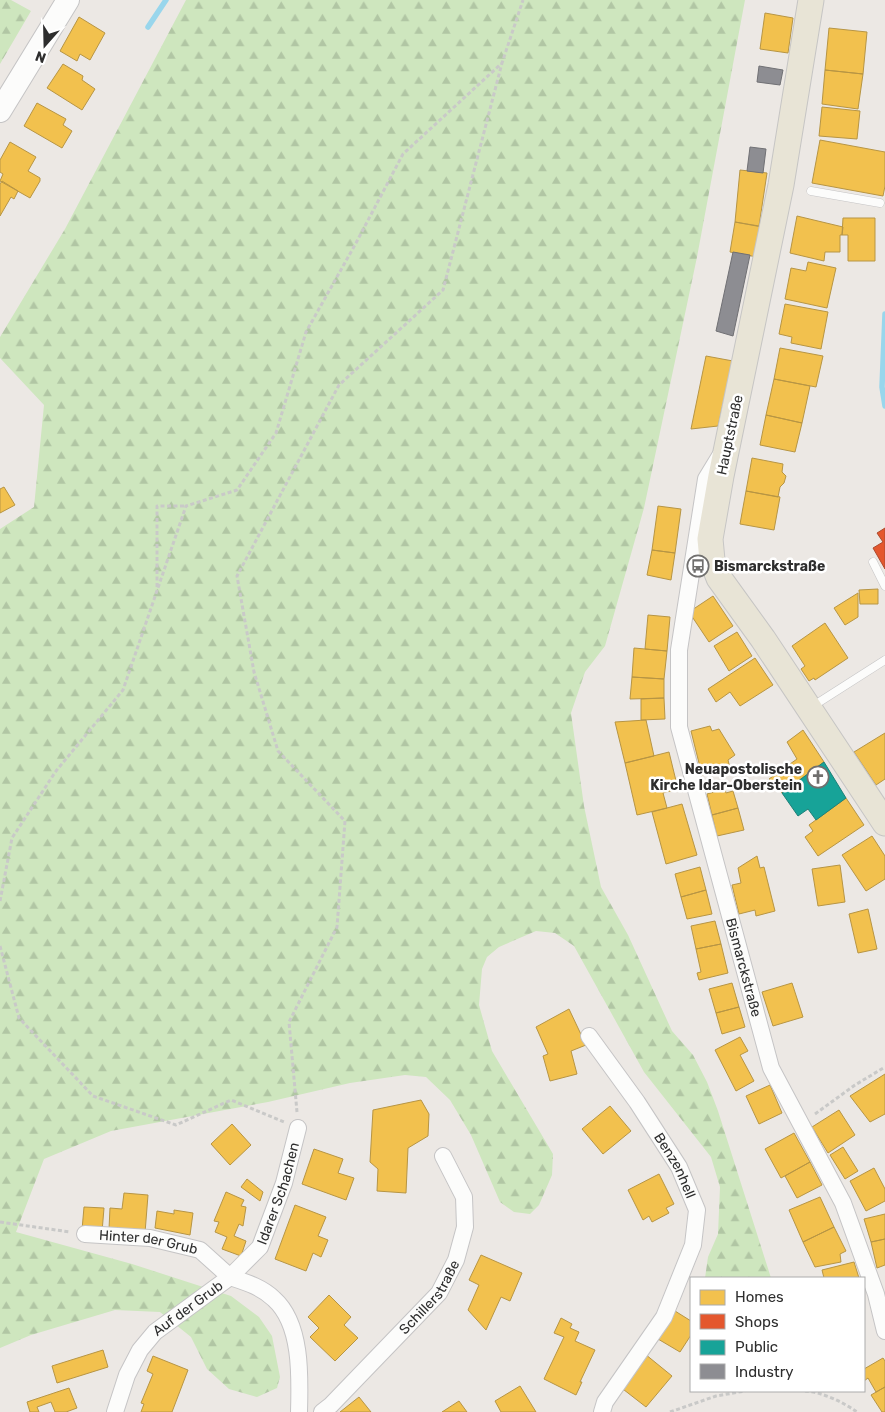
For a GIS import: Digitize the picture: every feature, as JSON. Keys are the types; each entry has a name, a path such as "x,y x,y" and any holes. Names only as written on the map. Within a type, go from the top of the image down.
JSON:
{"main road":[{"path":"0,111 68,0"},
{"name":"Hauptstraße","path":"812,0 781,185 710,539 712,560 719,578 763,639 885,823"}],"street":[{"name":"Bismarckstraße","path":"728,443 706,479 678,650 678,727 771,1068 843,1203 876,1294 885,1331"},
{"name":"Benzenhell","path":"589,1036 637,1102 679,1166 697,1210 693,1245 664,1317 604,1402 602,1412"},
{"name":"Idarer Schachen","path":"230,1277 260,1247 284,1183 298,1128"},
{"name":"Schillerstraße","path":"322,1412 331,1405 439,1293 456,1260 465,1227 464,1198 443,1156"},
{"name":"Hinter der Grub","path":"85,1234 150,1238 200,1250 230,1277"},
{"name":"Auf der Grub","path":"115,1412 127,1375 140,1350 155,1332 230,1277 252,1284 274,1298 287,1315 294,1334 297,1355 299,1412"}],"lane":[{"path":"811,191 880,203"},
{"path":"873,562 885,586"},
{"path":"809,709 885,660"}],"path":[{"path":"0,946 20,1018 93,1096 176,1124 230,1100 298,1128 289,1022 337,927 345,821 278,751 254,672 237,576 339,385 443,290 502,63 523,0"},
{"path":"157,590 157,506 186,506 237,490 276,433 306,332 403,154 502,63"},
{"path":"0,901 12,838 56,771 123,690 186,506"},
{"path":"801,1124 855,1085 885,1067"},
{"path":"0,1222 85,1234"},
{"path":"670,1412 716,1396 739,1392"},
{"path":"815,1392 850,1406 857,1412"}],"green space":[{"path":"0,0 11,0 31,11 0,64"},
{"path":"186,0 745,0 697,257 644,508 605,646 585,672 571,713 584,806 601,887 628,935 672,1031 693,1055 707,1082 771,1277 705,1277 708,1257 718,1234 720,1187 711,1157 644,1072 574,946 555,933 536,931 499,947 487,957 482,969 479,1005 492,1051 553,1154 552,1175 539,1205 530,1214 514,1212 500,1202 471,1135 450,1100 426,1077 405,1075 350,1083 268,1102 111,1131 44,1159 16,1232 132,1264 231,1296 259,1317 272,1336 280,1377 277,1388 257,1397 229,1389 207,1369 191,1337 160,1312 115,1310 31,1335 0,1348 0,529 34,507 44,405 0,358 0,337 65,229"}],"building: Homes":[{"path":"765,13 793,18 788,53 760,49"},
{"path":"79,17 105,33 90,60 80,54 77,61 60,51"},
{"path":"829,28 867,32 863,74 825,70"},
{"path":"63,64 83,76 82,80 95,89 82,110 47,88"},
{"path":"825,70 863,74 858,109 822,104"},
{"path":"37,103 66,119 63,125 72,131 62,148 24,126"},
{"path":"822,107 860,111 857,139 819,136"},
{"path":"820,140 885,152 885,186 883,196 812,183"},
{"path":"10,142 36,157 28,171 40,178 40,181 30,198 0,181 3,174 0,172 0,160"},
{"path":"740,170 767,173 759,226 735,222"},
{"path":"2,181 18,191 14,199 11,197 0,216 0,184"},
{"path":"797,216 843,227 842,235 840,235 840,252 825,252 824,261 790,253"},
{"path":"843,218 875,218 875,261 848,261 848,235 842,235"},
{"path":"735,222 762,227 757,257 730,252"},
{"path":"808,262 836,268 827,308 785,299 791,268 806,271"},
{"path":"785,304 828,312 821,349 791,343 792,337 779,334"},
{"path":"780,348 823,356 816,387 774,379"},
{"path":"706,356 733,361 718,426 691,429"},
{"path":"774,379 810,386 802,423 766,415"},
{"path":"766,415 802,423 795,452 760,445"},
{"path":"752,458 783,464 782,472 786,476 784,483 780,487 778,497 746,491"},
{"path":"4,487 15,505 0,513 0,489"},
{"path":"746,491 780,497 774,530 740,524"},
{"path":"658,506 681,509 675,553 652,550"},
{"path":"652,550 675,553 671,580 647,575"},
{"path":"878,589 878,604 860,604 859,590"},
{"path":"858,593 858,617 845,625 834,608"},
{"path":"713,596 733,626 709,642 689,612"},
{"path":"648,615 670,617 667,651 645,649"},
{"path":"825,623 848,658 815,680 814,678 809,681 801,669 805,666 792,646"},
{"path":"737,632 752,656 729,671 714,646"},
{"path":"634,648 667,651 664,679 632,677"},
{"path":"755,658 773,685 740,706 730,692 716,702 708,689"},
{"path":"632,677 664,679 664,698 630,699"},
{"path":"664,698 665,719 641,720 641,699"},
{"path":"646,720 654,756 625,763 615,722"},
{"path":"710,726 712,731 719,729 735,755 728,760 730,768 702,775 691,731"},
{"path":"803,730 824,762 782,793 769,779 797,759 787,742"},
{"path":"885,733 885,779 876,785 854,752"},
{"path":"669,752 678,789 663,793 667,808 637,815 625,763"},
{"path":"725,789 726,793 733,791 738,808 712,815 707,794"},
{"path":"846,798 864,825 818,856 805,837 813,831 809,825"},
{"path":"682,804 697,855 666,864 652,812"},
{"path":"738,808 744,830 717,836 712,815"},
{"path":"872,836 885,856 885,879 866,891 842,855"},
{"path":"757,856 760,868 764,867 775,911 756,916 755,910 739,914 732,885 741,883 738,868"},
{"path":"840,865 845,902 818,906 812,869"},
{"path":"700,867 706,890 681,897 675,874"},
{"path":"706,890 712,914 687,919 681,897"},
{"path":"868,909 877,949 858,953 849,914"},
{"path":"715,921 721,944 696,949 691,926"},
{"path":"721,944 728,973 699,980 697,973 701,972 696,949"},
{"path":"732,983 739,1007 716,1013 709,989"},
{"path":"792,983 803,1017 773,1026 762,992"},
{"path":"739,1007 745,1027 722,1034 716,1013"},
{"path":"569,1009 586,1045 571,1051 577,1074 550,1081 543,1056 548,1054 536,1027"},
{"path":"740,1037 748,1051 740,1055 754,1081 736,1091 715,1050"},
{"path":"885,1074 885,1114 870,1122 850,1096"},
{"path":"770,1085 782,1113 759,1124 746,1096"},
{"path":"421,1100 429,1114 428,1136 408,1148 406,1193 377,1191 378,1169 370,1162 373,1110"},
{"path":"610,1106 631,1131 603,1154 582,1129"},
{"path":"839,1110 855,1135 828,1153 812,1127"},
{"path":"232,1124 251,1145 230,1165 211,1144"},
{"path":"794,1133 810,1162 781,1178 765,1149"},
{"path":"843,1147 858,1171 845,1179 830,1155"},
{"path":"314,1149 343,1159 338,1173 354,1178 346,1200 302,1184"},
{"path":"810,1162 822,1185 797,1198 785,1176"},
{"path":"874,1168 885,1189 885,1201 866,1211 850,1181"},
{"path":"659,1174 674,1204 666,1208 669,1213 652,1222 649,1216 643,1220 628,1190"},
{"path":"247,1179 263,1192 260,1201 241,1187"},
{"path":"226,1192 244,1200 241,1206 246,1207 243,1226 239,1224 234,1236 246,1241 241,1256 222,1249 227,1237 215,1232 219,1222 214,1221"},
{"path":"124,1193 148,1195 145,1233 109,1229 110,1208 122,1209"},
{"path":"820,1197 834,1227 803,1242 789,1210"},
{"path":"295,1205 326,1217 318,1236 328,1240 321,1257 313,1253 306,1271 275,1259"},
{"path":"84,1207 104,1208 102,1232 82,1230"},
{"path":"174,1210 193,1213 190,1235 155,1228 157,1211 174,1214"},
{"path":"885,1214 885,1239 871,1242 864,1219"},
{"path":"834,1227 846,1251 840,1254 841,1262 815,1267 803,1242"},
{"path":"885,1239 885,1265 877,1268 871,1242"},
{"path":"481,1255 522,1273 510,1301 501,1297 486,1330 468,1310 479,1285 469,1280"},
{"path":"854,1262 859,1277 824,1277 822,1270"},
{"path":"329,1295 351,1317 344,1325 358,1338 335,1361 310,1337 319,1328 308,1317"},
{"path":"675,1311 690,1320 690,1337 680,1352 658,1339"},
{"path":"561,1318 572,1324 570,1328 579,1332 575,1341 595,1350 576,1395 544,1379 564,1337 554,1333"},
{"path":"103,1350 108,1367 57,1383 52,1366"},
{"path":"645,1354 672,1376 646,1407 619,1386"},
{"path":"153,1356 188,1370 172,1412 141,1412 144,1404 141,1403 153,1374 147,1371"},
{"path":"883,1358 885,1361 885,1387 876,1392 868,1378 865,1380 865,1368"},
{"path":"520,1386 536,1412 501,1412 495,1401"},
{"path":"885,1387 885,1412 882,1412 871,1395"},
{"path":"69,1388 77,1408 66,1412 55,1412 51,1402 37,1407 39,1412 30,1412 27,1402"},
{"path":"359,1397 371,1412 340,1412"},
{"path":"459,1401 467,1412 442,1412"}],"building: Shops":[{"path":"885,528 885,569 873,548 883,542 877,533"}],"building: Public":[{"name":"Neuapostolische Kirche Idar-Oberstein","path":"824,762 846,798 816,820 808,809 798,816 782,793"}],"building: Industry":[{"path":"759,66 783,70 780,85 757,82"},
{"path":"750,147 766,149 763,173 747,171"},
{"path":"733,252 750,255 733,336 716,331"}],"waterway":[{"path":"148,27 166,0"},
{"path":"885,314 882,387 885,406"}],"place":[{"name":"Bismarckstraße","path":"698,566"},
{"name":"Neuapostolische Kirche Idar-Oberstein","path":"818,777"}]}
